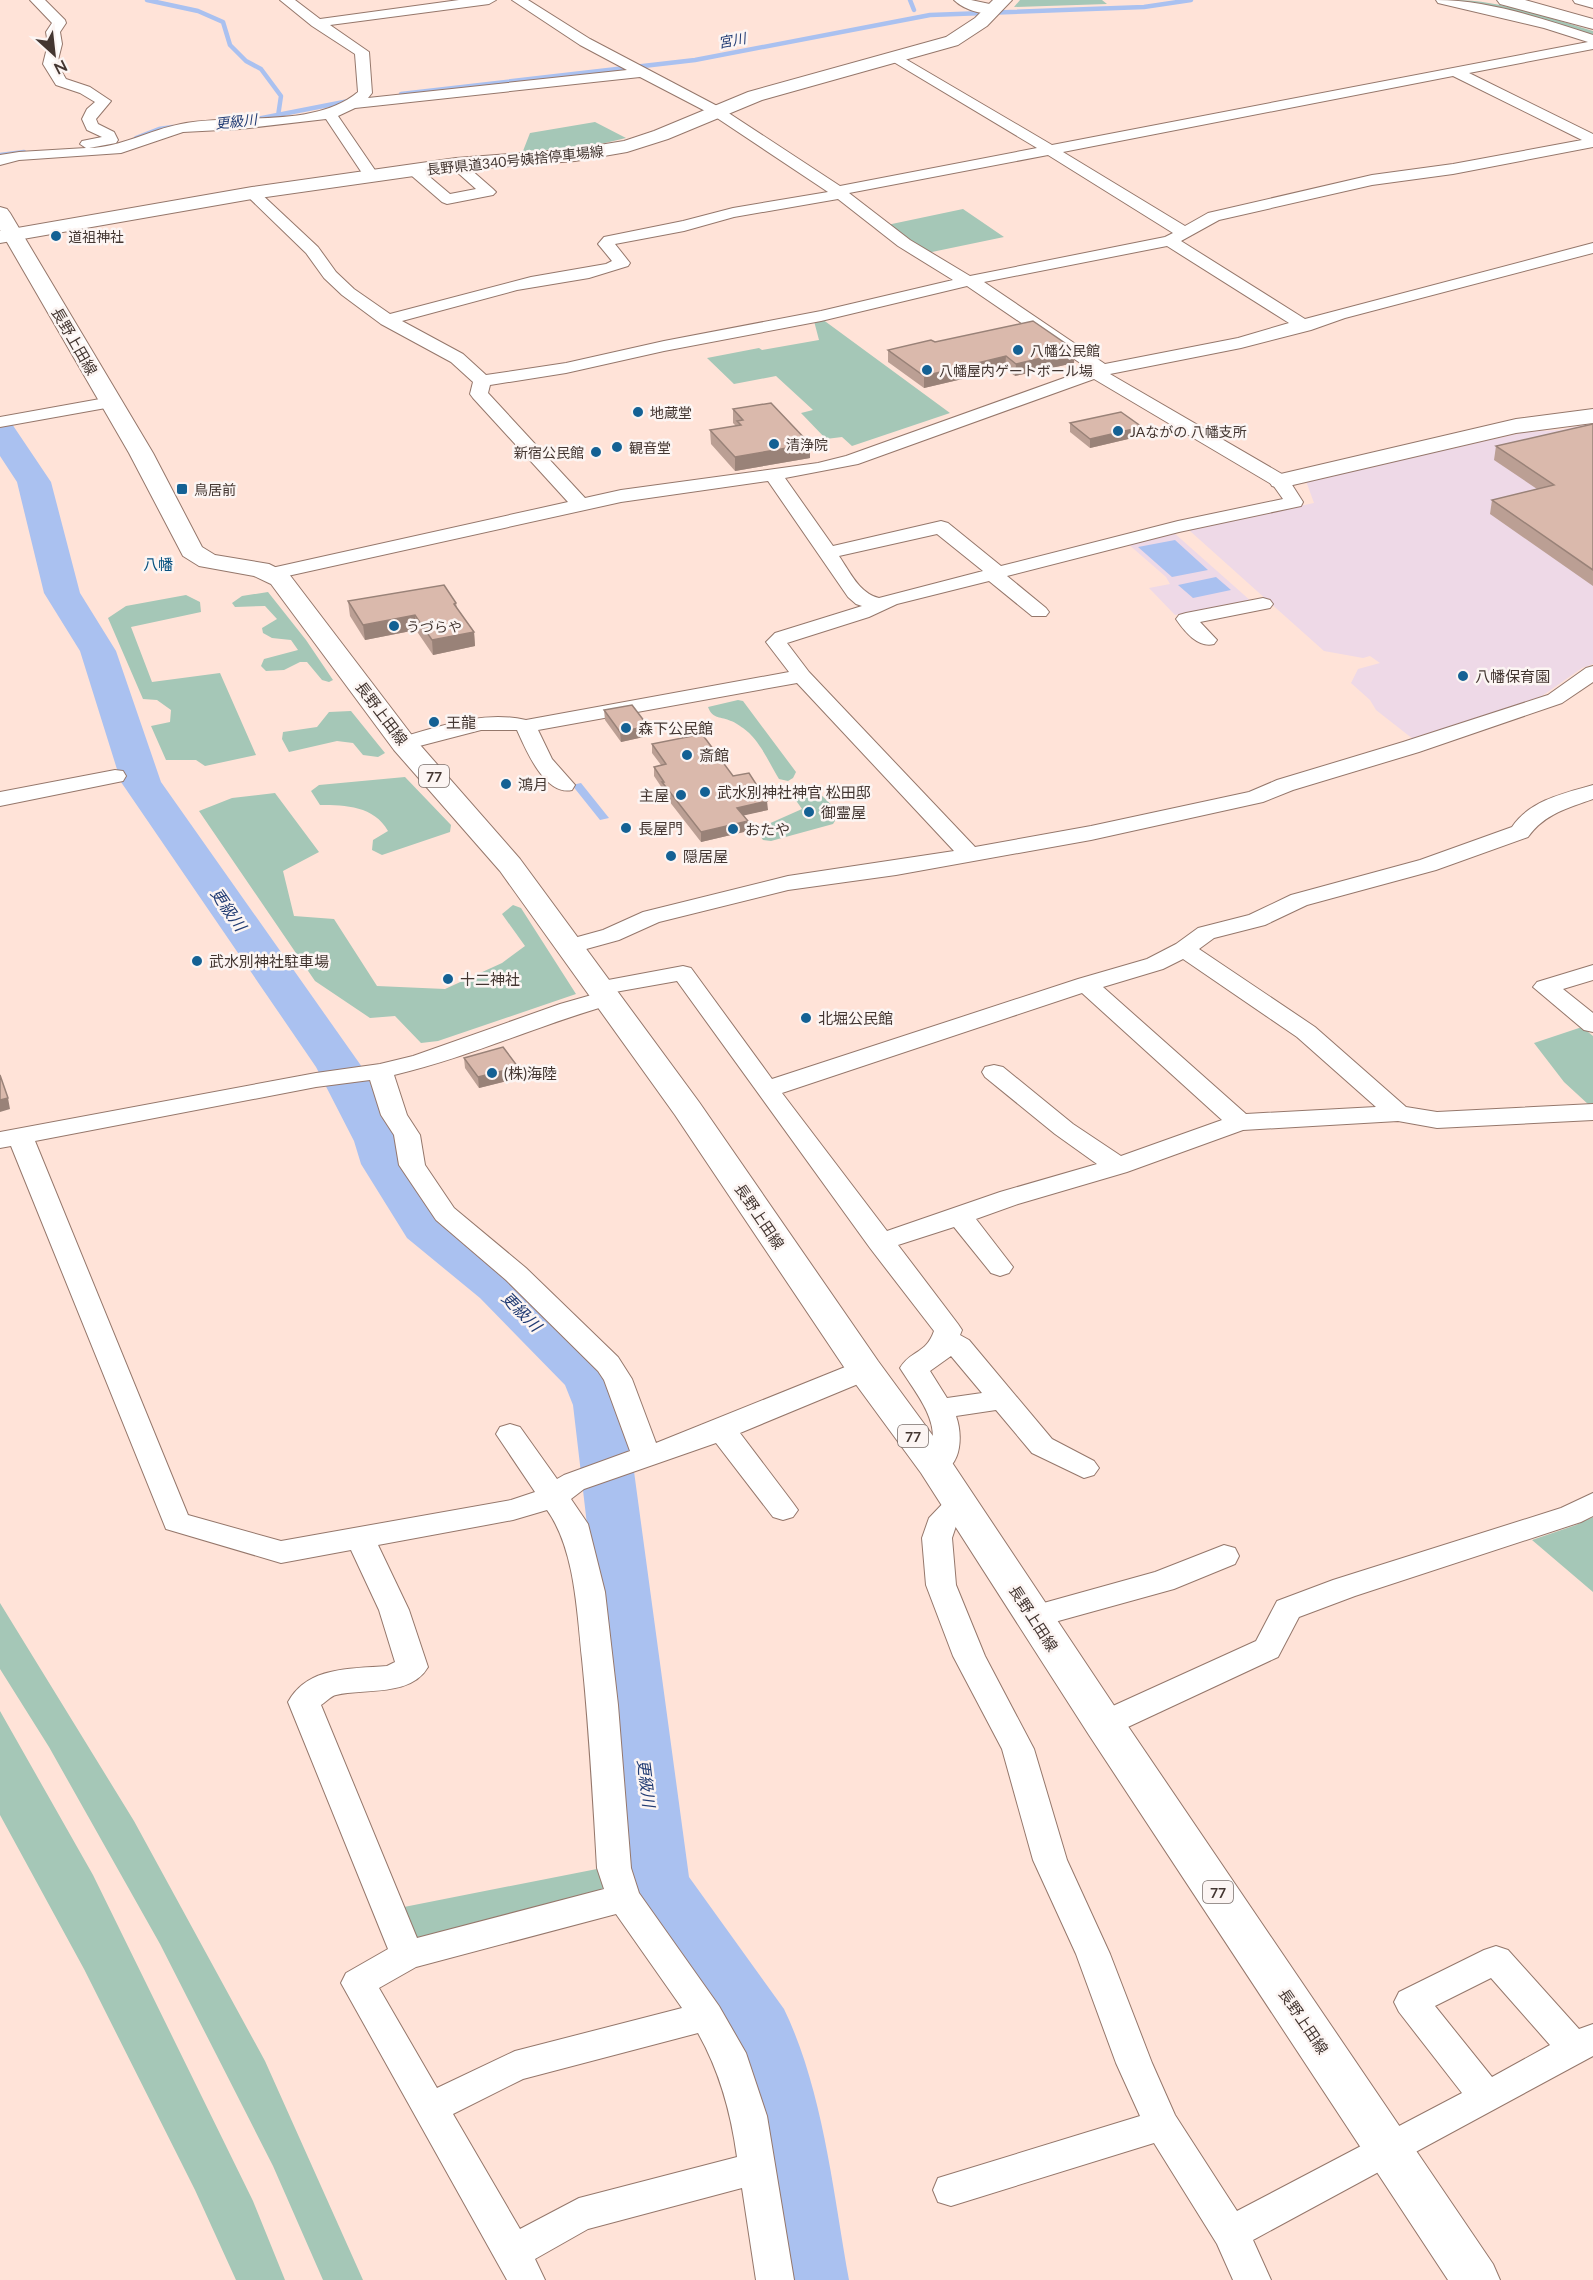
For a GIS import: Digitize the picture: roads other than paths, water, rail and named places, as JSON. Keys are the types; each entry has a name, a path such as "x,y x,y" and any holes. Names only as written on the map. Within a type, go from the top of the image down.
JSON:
{"main road":[{"path":"1506,0 1593,24"},
{"path":"1544,0 1593,13"},
{"name":"長野県道340号姨捨停車場線","path":"4,228 413,170 602,152 661,135 716,111 784,86 897,58 952,41 993,9"},
{"name":"長野上田線","path":"4,228 43,284 141,453 192,551 208,561 274,573 280,579 405,744 510,865 571,946 865,1370 934,1464 1104,1724 1390,2148 1476,2280"}],"street":[{"path":"38,0 47,11 52,12 58,18 59,23 53,32 55,44 50,64 61,82 86,90 104,101 92,112 89,119 93,127 122,132 195,118 231,123"},
{"path":"0,160 19,156 103,152 121,149 168,131 204,125 330,114 355,101 365,93 362,52 317,23 287,0"},
{"path":"317,23 489,0"},
{"path":"519,0 585,42 716,111 840,193 880,227 977,285 1099,372 1280,481 1294,502 1178,527 880,604 862,613 782,637 776,642 802,676 970,855"},
{"path":"961,0 975,7 993,9"},
{"path":"1443,0 1548,25 1593,39"},
{"path":"1580,0 1593,4"},
{"path":"387,320 432,310 472,296 568,274 611,268 622,263 606,244 610,240 684,226 733,213 1050,150 1593,45"},
{"path":"897,58 1050,150 1305,326"},
{"path":"355,101 638,69"},
{"path":"1456,72 1593,142"},
{"path":"330,114 371,176"},
{"path":"0,149 92,144 111,140 122,132"},
{"path":"482,381 566,368 664,346 798,321 1177,236 1214,216 1372,180 1453,169 1593,142"},
{"path":"413,170 447,199 488,192 456,165"},
{"path":"252,193 312,250 330,275 348,292 387,320 414,336 424,338 457,358 482,381"},
{"path":"274,573 579,504 852,460 1099,372 1241,343 1305,326 1339,314 1593,248"},
{"path":"482,381 479,394 579,504"},
{"path":"6,421 111,402"},
{"path":"1280,481 1516,426 1593,416"},
{"path":"773,474 855,593 863,600 880,604"},
{"path":"829,553 941,527 1039,612"},
{"path":"1207,640 1186,619 1263,604"},
{"path":"405,744 461,728 512,721 526,726 702,696 802,676"},
{"path":"571,946 611,935 651,918 788,883 970,855 1116,828 1255,797 1285,785 1411,747 1555,699 1591,676"},
{"path":"526,726 542,761 564,785"},
{"path":"0,799 115,776"},
{"path":"768,1089 1086,984 1155,964 1184,949 1206,933 1257,920 1299,900 1371,878 1428,865 1520,832 1525,820 1544,810 1593,792"},
{"path":"1184,949 1306,1032 1398,1113"},
{"path":"1593,972 1545,987 1593,1025"},
{"path":"865,1370 682,1446 638,1458 513,1510 281,1552 176,1522 118,1374 10,1138 376,1071 421,1060 569,1009 604,993 683,973 879,1242 948,1330 942,1349 914,1368 938,1409 949,1442 944,1456 934,1464"},
{"path":"1086,984 1240,1122"},
{"path":"376,1071 394,1114 407,1135 412,1165 445,1214 516,1274 608,1364 618,1379 638,1458"},
{"path":"994,1072 1064,1130 1118,1166"},
{"path":"879,1242 1009,1198 1118,1166 1240,1122 1398,1113 1437,1120 1593,1112"},
{"path":"959,1216 1000,1267"},
{"path":"945,1338 959,1347 1042,1446 1084,1468"},
{"path":"938,1409 1003,1399"},
{"path":"721,1429 783,1510"},
{"path":"510,1434 565,1489 590,1592 602,1705 614,1868 624,1898 707,2016 728,2053 749,2116 775,2280"},
{"path":"1104,1724 1267,1649 1288,1610 1344,1588 1571,1515 1593,1503"},
{"path":"959,1504 944,1518 937,1538 941,1585 969,1656 1018,1749 1050,1860 1093,1954 1134,2063 1162,2125 1231,2233 1252,2280"},
{"path":"360,1538 394,1610 412,1667 392,1677 326,1684 304,1702 407,1954"},
{"path":"1033,1617 1163,1581 1224,1556"},
{"path":"624,1898 407,1954 358,1983 519,2266 579,2215 757,2168"},
{"path":"1231,2233 1487,2098 1584,2044 1496,1960 1411,2002 1487,2098"},
{"path":"431,2108 515,2066 707,2016"},
{"path":"951,2190 1162,2125"}],"water":[{"path":"1175,540 1208,570 1172,577 1138,547"},
{"path":"1216,577 1231,590 1193,598 1178,585"},
{"path":"581,783 609,818 600,820 572,785"}],"waterway":[{"name":"更級川","path":"147,0 198,11 223,22 230,45 246,61 261,69 281,96 278,115"},
{"path":"910,0 914,10"},
{"name":"宮川","path":"401,94 695,60 930,15 1144,7 1191,0"},
{"name":"宮川","path":"278,115 354,100"},
{"name":"更級川","path":"257,119 278,115"},
{"name":"更級川","path":"136,138 159,129 173,127"},
{"name":"更級川","path":"0,155 24,152"},
{"name":"更級川","path":"0,431 34,482 62,593 98,651 141,782 339,1067 377,1141 384,1164 424,1227 497,1287 588,1377 599,1405 659,1883 761,2028 780,2082 815,2280"}],"place":[{"name":"道祖神社","path":"56,236"},
{"name":"八幡公民館","path":"1018,350"},
{"name":"八幡屋内ゲートボール場","path":"927,370"},
{"name":"地蔵堂","path":"638,412"},
{"name":"JAながの 八幡支所","path":"1118,431"},
{"name":"清浄院","path":"774,444"},
{"name":"観音堂","path":"617,447"},
{"name":"新宿公民館","path":"596,452"},
{"name":"鳥居前","path":"182,489"},
{"name":"うづらや","path":"394,626"},
{"name":"八幡保育園","path":"1463,676"},
{"name":"王龍","path":"434,722"},
{"name":"森下公民館","path":"626,728"},
{"name":"斎館","path":"687,755"},
{"name":"鴻月","path":"506,784"},
{"name":"武水別神社神官 松田邸","path":"705,792"},
{"name":"主屋","path":"681,795"},
{"name":"御霊屋","path":"809,812"},
{"name":"長屋門","path":"626,828"},
{"name":"おたや","path":"733,829"},
{"name":"隠居屋","path":"671,856"},
{"name":"武水別神社駐車場","path":"197,961"},
{"name":"十二神社","path":"448,979"},
{"name":"北堀公民館","path":"806,1018"},
{"name":"(株)海陸","path":"492,1073"}],"district":[{"name":"八幡","path":"158,564"}]}
